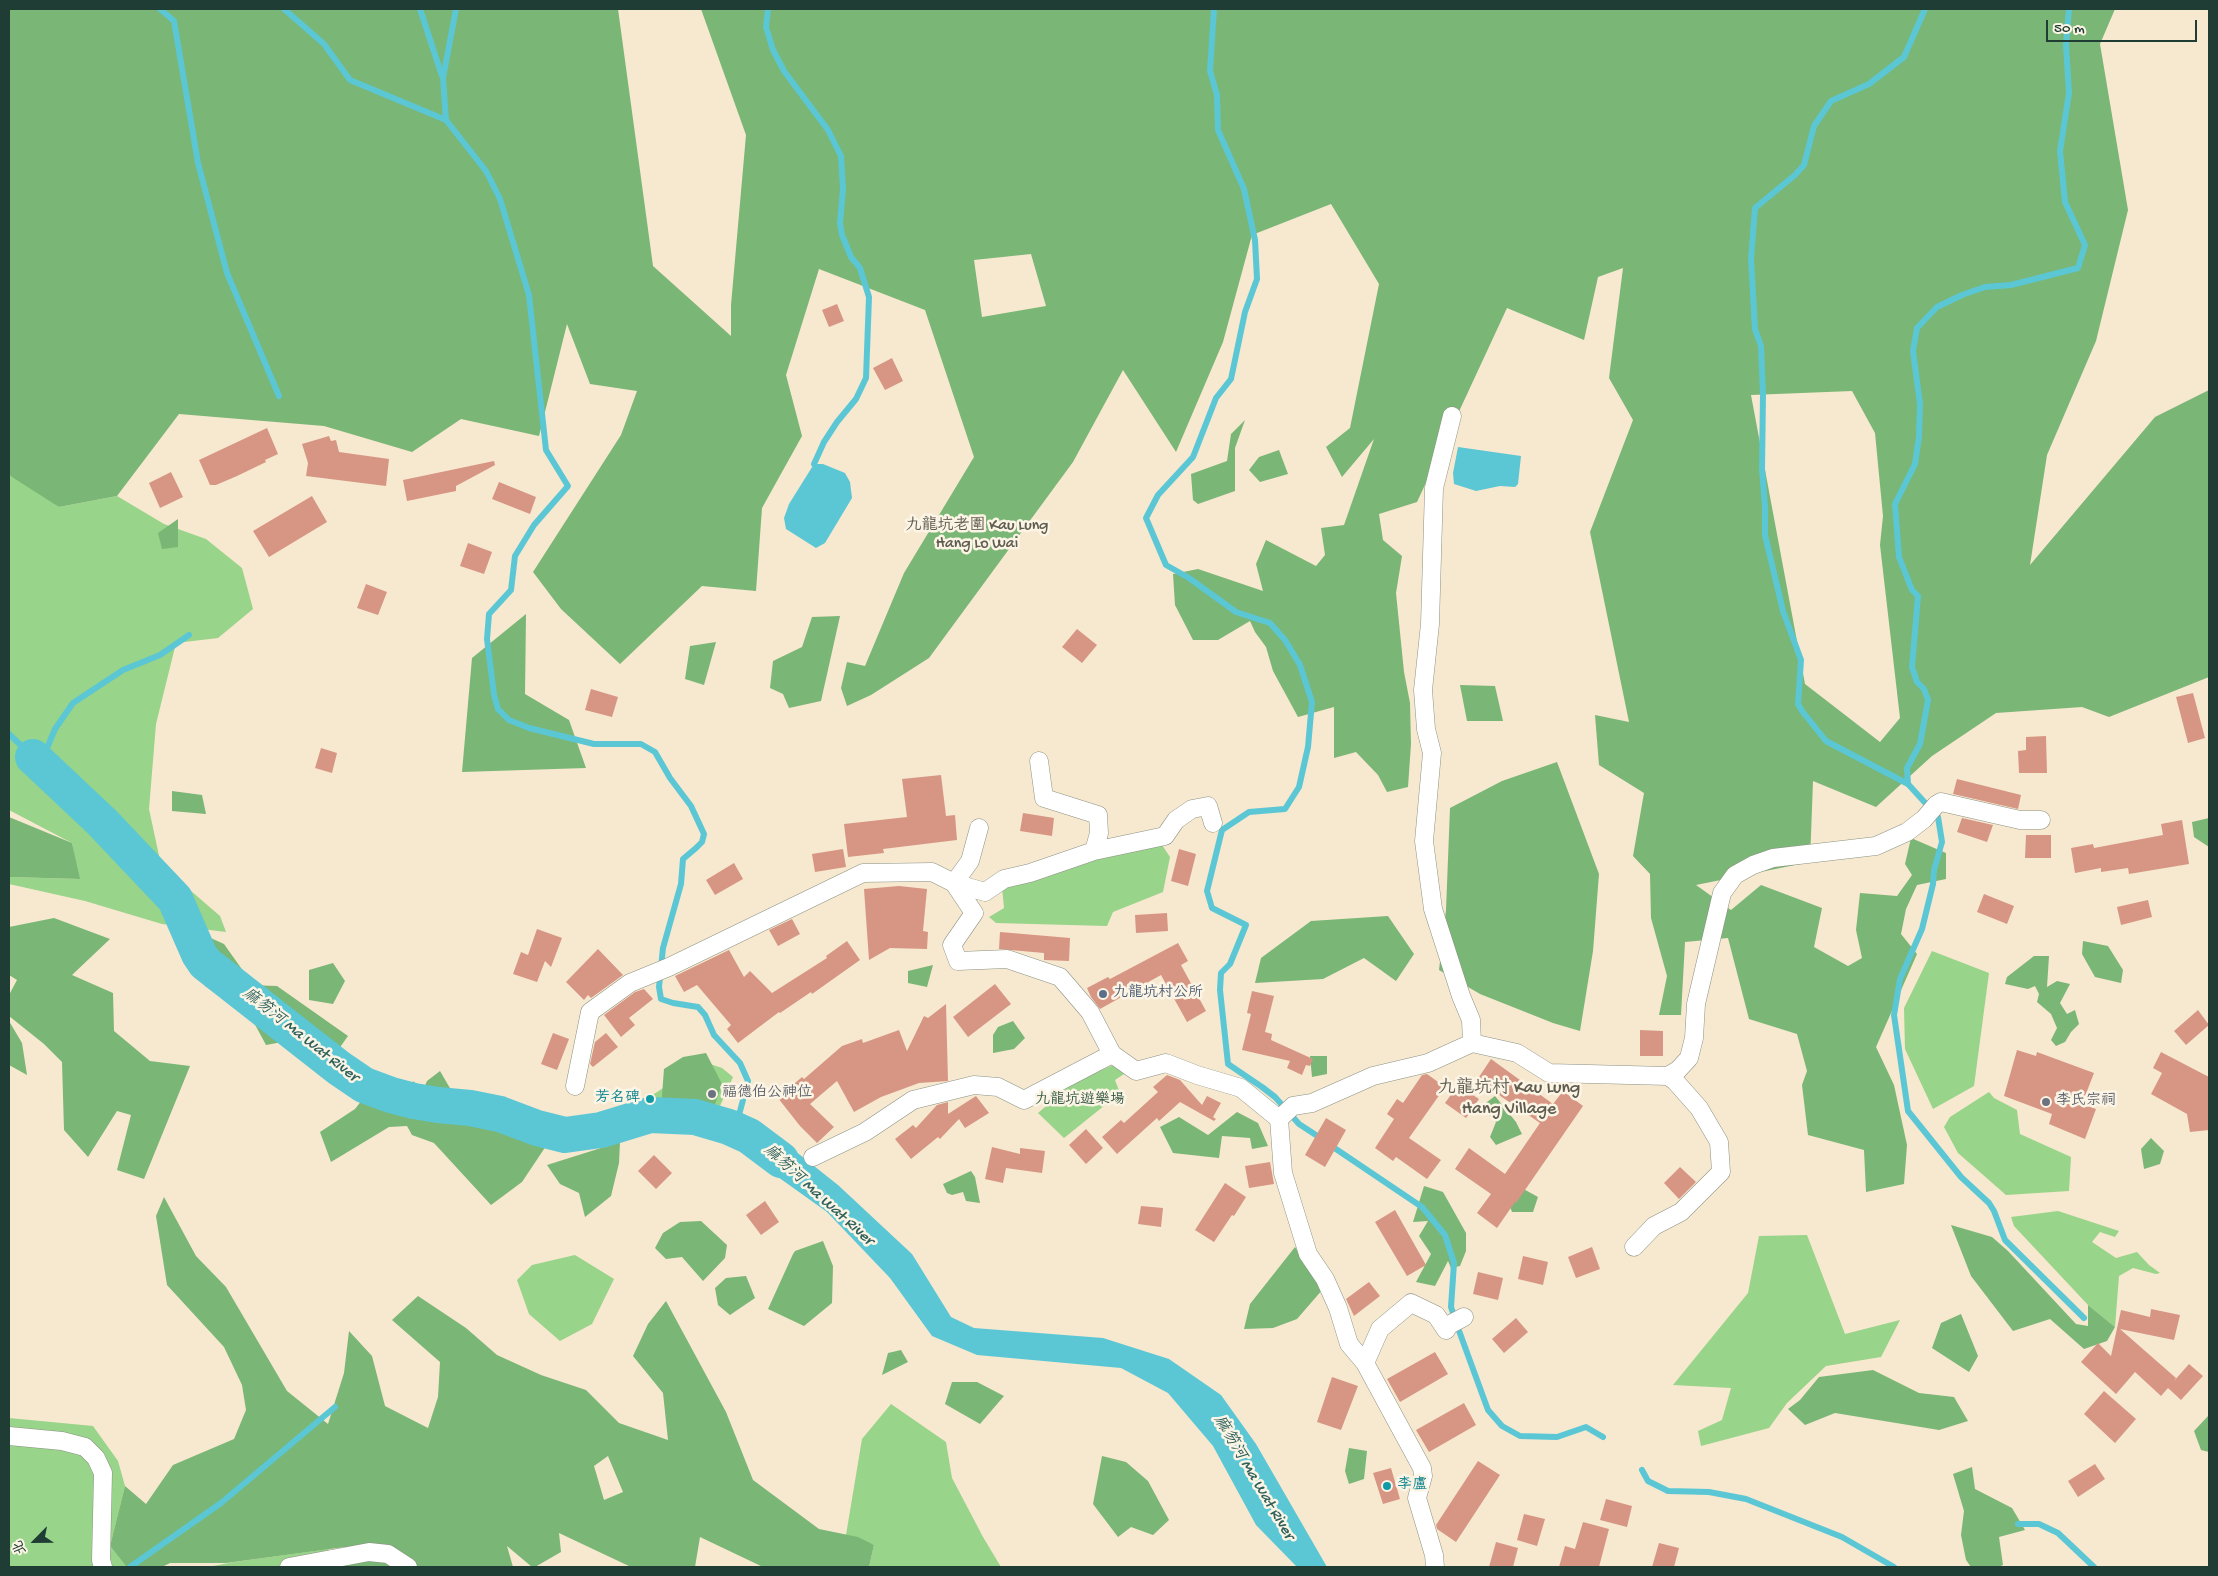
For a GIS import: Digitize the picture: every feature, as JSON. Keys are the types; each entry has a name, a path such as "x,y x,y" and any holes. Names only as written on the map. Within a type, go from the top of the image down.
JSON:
{"street":[{"path":"1452,416 1434,488 1430,615 1423,690 1426,729 1432,753 1424,841 1432,909 1471,1020 1472,1043"},
{"path":"1039,761 1044,798 1098,815 1099,833 1094,851"},
{"path":"1279,1119 1293,1106 1312,1104 1373,1076 1428,1063 1472,1043 1517,1053 1549,1073 1668,1076 1678,1070 1689,1058 1694,1038 1696,1004 1722,893 1735,875 1753,865 1773,858 1876,846 1907,832 1941,802 2020,820 2041,820"},
{"path":"575,1086 590,1012 630,983 669,967 863,874 932,872 954,883 985,892 1004,879 1030,873 1094,851 1165,836 1176,820 1192,809 1208,806 1213,822"},
{"path":"954,883 970,861 979,828"},
{"path":"954,883 974,914 952,945 958,961 1007,959 1060,977 1090,1012 1112,1054 1136,1071 1166,1063 1197,1075 1241,1088 1279,1119 1283,1173 1308,1254 1325,1279 1338,1308 1349,1344 1365,1363 1422,1468 1423,1476 1417,1498 1436,1567"},
{"path":"813,1157 865,1132 913,1100 974,1085 998,1087 1024,1100 1112,1054"},
{"path":"1634,1247 1654,1226 1681,1212 1720,1172 1718,1142 1714,1134 1699,1108 1675,1081 1668,1076"},
{"path":"1365,1363 1380,1329 1412,1302 1436,1315 1446,1330 1449,1325 1464,1317"},
{"path":"9,1436 62,1441 85,1447 96,1458 103,1473 101,1560 103,1567"},
{"path":"289,1567 369,1552 388,1554 408,1567"}],"green space":[{"path":"9,9 618,9 653,266 731,336 731,305 746,135 701,9 2115,9 2100,44 2128,210 2096,341 2047,455 2030,565 2155,417 2209,390 2209,677 2109,717 2082,707 1996,713 1932,756 1876,807 1813,781 1810,862 1696,885 1731,910 1761,885 1822,908 1814,947 1848,966 1862,958 1856,930 1860,893 1897,896 1912,875 1905,864 1911,838 1946,853 1946,879 1917,885 1906,909 1901,934 1917,954 1876,1047 1894,1085 1907,1145 1904,1184 1866,1192 1864,1150 1808,1135 1802,1085 1807,1071 1797,1034 1749,1019 1728,938 1685,942 1681,1015 1659,1015 1667,976 1651,918 1650,874 1633,856 1644,793 1599,765 1595,715 1629,722 1590,532 1633,420 1609,378 1623,268 1598,277 1584,340 1507,308 1417,502 1379,514 1383,540 1402,556 1396,593 1404,672 1410,703 1411,744 1408,787 1387,792 1378,775 1356,752 1334,758 1334,707 1298,717 1273,671 1266,647 1255,632 1250,621 1218,640 1193,640 1175,605 1173,574 1198,569 1263,591 1256,564 1266,540 1316,566 1325,555 1321,528 1344,525 1374,439 1342,477 1326,447 1350,428 1379,284 1331,204 1252,235 1223,342 1176,452 1123,370 1073,462 929,658 871,695 847,706 841,688 847,662 865,666 904,573 974,457 925,310 819,269 786,375 802,436 762,508 756,591 702,586 620,664 561,609 533,572 621,435 637,391 590,384 567,324 539,436 461,419 412,452 324,426 179,414 117,496 59,507 9,474","holes":["1031,254 1046,306 982,317 974,260","1852,391 1875,433 1883,516 1880,545 1900,718 1880,742 1805,684 1751,395"]},
{"path":"1245,420 1235,448 1235,491 1198,504 1193,500 1191,474 1227,461 1231,434"},
{"path":"1279,450 1288,474 1260,482 1249,470 1259,457"},
{"path":"9,469 59,507 117,496 164,524 206,539 242,568 253,609 218,638 176,643 156,724 149,809 161,865 220,916 226,932 162,924 85,901 9,884 9,877 79,879 72,843 9,810"},
{"path":"178,519 178,547 162,549 158,533"},
{"path":"526,614 525,694 569,720 586,768 462,772 472,658"},
{"path":"840,616 821,701 789,708 783,694 770,688 773,661 802,647 812,617"},
{"path":"716,642 704,685 685,679 690,646"},
{"path":"1460,685 1495,686 1503,721 1467,721"},
{"path":"1557,762 1599,874 1593,951 1580,1031 1553,1023 1480,994 1439,970 1446,910 1450,808 1502,781"},
{"path":"172,791 202,795 206,814 172,811"},
{"path":"9,817 72,843 80,879 9,877"},
{"path":"2209,818 2209,847 2194,837 2192,822"},
{"path":"1162,845 1170,857 1163,892 1113,912 1107,926 996,923 989,917 1004,908 1002,887 1090,857"},
{"path":"1388,916 1414,954 1396,981 1364,958 1323,979 1255,983 1261,958 1311,921"},
{"path":"54,918 110,939 72,975 113,993 114,1031 150,1061 190,1066 144,1179 117,1170 131,1115 117,1111 88,1157 64,1130 62,1062 44,1044 9,1016 9,995 17,980 9,975 9,927"},
{"path":"204,935 224,944 246,975 235,1006 205,986 194,960"},
{"path":"2083,941 2108,946 2123,970 2121,983 2095,977 2082,954"},
{"path":"1932,951 1989,973 1974,1086 1933,1109 1905,1049 1904,1008"},
{"path":"2034,956 2049,956 2047,987 2057,981 2070,984 2060,1003 2067,1014 2075,1010 2079,1024 2065,1042 2056,1046 2051,1040 2057,1028 2051,1014 2037,1002 2039,994 2035,986 2028,989 2005,984 2007,977"},
{"path":"333,963 345,981 333,1004 309,1000 309,970"},
{"path":"933,965 927,987 908,983 908,971"},
{"path":"248,985 277,986 348,1036 338,1050 314,1052 293,1040 266,1045 245,1006"},
{"path":"9,1021 22,1043 27,1075 9,1065"},
{"path":"1013,1021 1025,1038 1014,1049 993,1053 993,1035 998,1027"},
{"path":"706,1053 722,1084 713,1110 702,1125 672,1128 671,1109 661,1108 664,1069 683,1057"},
{"path":"1310,1056 1327,1056 1327,1074 1312,1077"},
{"name":"九龍坑遊樂場","path":"1120,1062 1127,1072 1115,1080 1120,1093 1064,1138 1038,1113 1074,1082"},
{"path":"710,1064 722,1068 733,1077 720,1106 704,1101 682,1100 649,1103 648,1098 683,1075"},
{"path":"440,1071 454,1095 431,1109 423,1090 427,1081"},
{"path":"414,1081 426,1120 469,1119 504,1123 546,1146 522,1182 491,1205 434,1143 412,1135 407,1126 389,1127 331,1162 320,1132 355,1109 370,1090 393,1103"},
{"path":"1989,1092 1994,1098 2017,1110 2020,1134 2071,1157 2069,1191 2006,1195 1958,1153 1944,1127 1950,1117"},
{"path":"1495,1096 1516,1122 1522,1134 1496,1145 1490,1137 1496,1122 1484,1110 1483,1105"},
{"path":"1237,1112 1258,1123 1268,1146 1252,1149 1250,1138 1222,1136 1219,1158 1173,1153 1160,1127 1179,1117 1208,1135"},
{"path":"2151,1138 2164,1151 2160,1164 2144,1169 2141,1149"},
{"path":"620,1142 619,1163 611,1196 585,1217 579,1193 560,1184 547,1165"},
{"path":"971,1171 975,1177 980,1203 966,1201 963,1192 952,1195 947,1193 943,1184"},
{"path":"1424,1186 1443,1192 1466,1233 1466,1251 1460,1266 1451,1268 1448,1261 1435,1286 1416,1282 1431,1254 1419,1236 1428,1221 1413,1222"},
{"path":"1518,1186 1538,1197 1533,1212 1512,1212 1509,1204"},
{"path":"164,1197 196,1256 226,1287 287,1391 328,1424 344,1373 349,1331 372,1356 385,1406 428,1428 438,1397 440,1362 392,1320 418,1296 466,1328 497,1355 541,1375 586,1390 619,1423 668,1440 663,1393 633,1356 648,1324 666,1301 726,1412 753,1480 819,1529 858,1537 874,1545 869,1567 763,1567 700,1537 695,1567 631,1567 559,1533 561,1552 535,1567 532,1567 507,1546 513,1567 414,1567 403,1553 388,1567 338,1567 345,1547 226,1563 170,1563 162,1567 127,1567 110,1546 125,1486 146,1504 173,1465 234,1439 246,1410 242,1385 224,1347 167,1285 156,1216","holes":["608,1456 623,1492 604,1500 594,1466"]},
{"path":"2058,1211 2119,1231 2115,1237 2100,1232 2092,1242 2116,1258 2137,1252 2149,1265 2160,1273 2156,1274 2133,1268 2119,1276 2115,1327 2088,1305 2014,1226 2011,1217"},
{"path":"701,1221 727,1245 725,1258 703,1281 682,1257 666,1259 655,1248 663,1233 680,1222"},
{"path":"1951,1225 1992,1237 2008,1251 2076,1324 2088,1326 2088,1305 2115,1327 2107,1341 2084,1349 2050,1319 2013,1331 1971,1276"},
{"path":"1807,1235 1845,1334 1900,1320 1881,1357 1826,1366 1787,1403 1769,1428 1701,1446 1698,1431 1722,1420 1731,1388 1673,1385 1748,1293 1759,1236"},
{"path":"823,1241 833,1266 832,1303 804,1326 768,1309 795,1251"},
{"path":"1295,1247 1323,1289 1297,1319 1273,1328 1244,1329 1250,1304"},
{"path":"575,1255 614,1279 592,1324 560,1341 529,1314 517,1280 532,1265"},
{"path":"746,1276 755,1298 730,1315 718,1305 715,1288 726,1278"},
{"path":"1961,1314 1978,1356 1969,1372 1932,1348 1941,1323"},
{"path":"901,1350 908,1362 882,1375 888,1353"},
{"path":"1873,1370 1919,1393 1954,1397 1968,1421 1939,1430 1835,1413 1805,1425 1788,1409 1800,1400 1819,1377"},
{"path":"952,1382 977,1382 1004,1396 980,1424 945,1404"},
{"path":"891,1404 946,1442 952,1478 1001,1567 869,1567 874,1545 846,1535 862,1439"},
{"path":"2209,1415 2209,1452 2201,1450 2194,1431"},
{"path":"9,1418 93,1426 118,1461 125,1486 110,1546 128,1567 9,1567"},
{"path":"1349,1448 1367,1451 1364,1479 1349,1484 1345,1471"},
{"path":"1102,1456 1126,1462 1148,1481 1169,1520 1153,1535 1131,1527 1118,1537 1093,1504"},
{"path":"1972,1467 1975,1489 2012,1508 2025,1530 1999,1537 2003,1565 1998,1567 1971,1567 1966,1560 1961,1535 1964,1511 1953,1474"},
{"path":"329,1549 320,1567 208,1567 234,1562"}],"water":[{"path":"1458,447 1521,456 1518,484 1515,487 1500,486 1476,491 1454,484 1453,473"},
{"path":"814,464 823,464 845,473 850,482 852,498 825,543 816,548 786,529 784,518 789,504"},
{"path":"756,1120 838,1185 912,1254 951,1317 974,1328 1103,1338 1169,1359 1221,1395 1256,1444 1327,1567 1297,1567 1256,1525 1213,1446 1168,1393 1121,1368 977,1355 932,1336 890,1278 827,1212 729,1142"}],"building":[{"path":"837,304 844,321 829,327 822,310"},
{"path":"892,358 903,381 885,390 873,368"},
{"path":"267,428 278,454 237,476 216,485 210,485 199,460"},
{"path":"329,436 331,441 336,440 339,452 389,459 386,486 306,476 308,463 302,444"},
{"path":"494,461 495,465 456,486 456,491 407,501 403,480"},
{"path":"171,472 183,497 160,508 149,483"},
{"path":"499,482 536,497 530,514 492,499"},
{"path":"312,496 327,522 269,557 253,531"},
{"path":"468,543 492,552 484,574 460,566"},
{"path":"366,584 387,592 378,615 357,608"},
{"path":"1077,629 1097,645 1082,663 1062,647"},
{"path":"591,689 618,697 612,717 585,710"},
{"path":"2193,693 2205,738 2188,743 2176,697"},
{"path":"2046,736 2047,773 2019,773 2018,751 2026,750 2026,737"},
{"path":"321,748 337,753 332,773 315,768"},
{"path":"941,775 946,816 955,815 957,840 883,849 884,853 848,857 844,824 907,817 902,779"},
{"path":"1957,779 2021,795 2018,809 1953,794"},
{"path":"1023,813 1054,818 1052,836 1020,831"},
{"path":"1962,818 1993,825 1987,842 1957,832"},
{"path":"2182,820 2189,864 2129,874 2128,868 2101,872 2101,868 2075,873 2071,848 2093,844 2094,848 2163,835 2161,824"},
{"path":"2026,835 2051,835 2051,858 2025,858"},
{"path":"843,849 846,867 815,872 812,854"},
{"path":"1179,849 1196,854 1188,886 1171,881"},
{"path":"734,863 743,879 715,895 706,880"},
{"path":"899,886 927,889 923,931 928,932 927,949 890,948 869,960 864,889"},
{"path":"1984,894 2014,906 2007,924 1977,912"},
{"path":"2148,900 2152,917 2121,925 2117,907"},
{"path":"1167,913 1168,931 1136,933 1135,915"},
{"path":"792,919 800,934 778,946 769,930"},
{"path":"537,929 562,938 551,967 545,961 537,982 513,974 521,952 528,955"},
{"path":"1000,932 1070,938 1069,961 1044,960 1044,953 999,949"},
{"path":"847,941 860,960 812,994 811,992 779,1012 738,1043 727,1029 731,1025 697,985 684,992 675,976 729,950 744,977 750,971 772,993 827,958 826,956"},
{"path":"1178,943 1188,961 1181,965 1206,1011 1187,1022 1161,975 1100,1009 1091,997 1087,988 1108,977 1110,979"},
{"path":"598,949 623,975 591,998 588,995 584,1000 566,982"},
{"path":"995,984 1011,1004 968,1037 953,1017"},
{"path":"644,989 653,999 629,1018 635,1025 621,1037 604,1015 635,992"},
{"path":"1252,991 1274,996 1265,1032 1272,1034 1271,1040 1313,1059 1310,1066 1306,1065 1302,1075 1287,1068 1290,1061 1242,1050 1251,1014 1247,1013"},
{"path":"946,1004 948,1081 919,1083 881,1097 854,1112 837,1081 810,1104 834,1127 817,1143 800,1126 778,1098 802,1077 804,1079 842,1046 862,1039 863,1043 899,1030 907,1051 924,1016 928,1018"},
{"path":"2198,1010 2209,1025 2186,1045 2174,1031"},
{"path":"1640,1030 1663,1031 1663,1056 1640,1056"},
{"path":"553,1033 569,1039 557,1070 541,1064"},
{"path":"606,1033 618,1047 593,1067 590,1064 595,1042"},
{"path":"2017,1050 2036,1056 2037,1052 2094,1073 2082,1104 2096,1109 2085,1139 2049,1124 2052,1114 2004,1096"},
{"path":"2161,1052 2209,1077 2209,1130 2190,1132 2187,1114 2151,1094 2162,1073 2153,1068"},
{"path":"1491,1059 1553,1104 1563,1091 1583,1106 1497,1228 1477,1213 1491,1194 1455,1169 1469,1148 1505,1174 1540,1123 1477,1080"},
{"path":"1427,1074 1445,1087 1409,1138 1441,1160 1427,1179 1396,1157 1393,1161 1375,1148 1394,1119 1387,1114 1397,1099 1403,1103 1422,1075"},
{"path":"1167,1075 1180,1080 1202,1105 1207,1096 1221,1103 1213,1117 1216,1119 1214,1121 1180,1102 1159,1121 1157,1118 1117,1154 1102,1137 1121,1120 1124,1123 1158,1092 1153,1087"},
{"path":"1458,1085 1479,1099 1466,1118 1445,1103"},
{"path":"976,1096 989,1113 965,1128 959,1119 940,1139 938,1137 911,1159 895,1139 913,1125 916,1128 937,1105 948,1102 948,1114"},
{"path":"1326,1118 1346,1130 1325,1167 1305,1155"},
{"path":"1086,1129 1103,1148 1086,1164 1069,1145"},
{"path":"992,1147 1020,1154 1020,1148 1045,1151 1042,1173 1006,1168 1003,1183 985,1179"},
{"path":"654,1155 672,1173 656,1189 638,1171"},
{"path":"1270,1162 1274,1184 1249,1188 1245,1166"},
{"path":"1680,1167 1696,1182 1679,1199 1664,1183"},
{"path":"1225,1183 1246,1197 1214,1242 1195,1230"},
{"path":"765,1201 779,1222 761,1235 746,1215"},
{"path":"1141,1206 1163,1208 1161,1227 1138,1224"},
{"path":"1395,1210 1426,1265 1407,1276 1375,1222"},
{"path":"1592,1247 1600,1269 1576,1278 1568,1257"},
{"path":"1523,1256 1548,1262 1543,1285 1518,1279"},
{"path":"1478,1272 1503,1278 1498,1300 1473,1294"},
{"path":"1369,1282 1380,1296 1354,1316 1346,1299"},
{"path":"2151,1309 2180,1315 2174,1340 2120,1329 2176,1378 2174,1381 2189,1364 2203,1376 2181,1400 2168,1388 2161,1396 2135,1372 2116,1394 2081,1362 2098,1343 2111,1356 2121,1310 2150,1317"},
{"path":"1516,1318 1528,1332 1504,1353 1492,1339"},
{"path":"1435,1352 1448,1374 1400,1402 1387,1379"},
{"path":"1332,1377 1358,1386 1341,1430 1317,1422"},
{"path":"2104,1391 2136,1419 2115,1443 2084,1414"},
{"path":"1464,1403 1476,1425 1429,1452 1416,1430"},
{"path":"1478,1461 1500,1475 1456,1542 1437,1529 1436,1525"},
{"path":"2095,1464 2105,1479 2078,1497 2068,1481"},
{"name":"李盧","path":"1391,1468 1400,1499 1383,1504 1373,1473"},
{"path":"1606,1499 1632,1506 1627,1527 1600,1520"},
{"path":"1524,1514 1545,1519 1537,1546 1517,1540"},
{"path":"1583,1522 1609,1529 1599,1567 1559,1567 1565,1546 1575,1549"},
{"path":"1496,1542 1518,1548 1513,1567 1489,1567"},
{"path":"1659,1543 1679,1548 1674,1567 1652,1567"}],"waterway":[{"path":"160,9 174,21 198,163 227,273 279,396"},
{"path":"284,9 324,44 350,80 446,120"},
{"path":"420,9 442,76"},
{"path":"456,9 443,78 446,120 486,171 500,199 529,295 546,450 568,486 534,525 515,556 511,590 489,614 487,639 494,695 498,709 509,720 529,728 594,744 641,744 655,752 670,778 691,806 704,834 702,842 683,859 681,884 663,948 659,987 661,999 698,1007 705,1015 714,1035 740,1063 748,1081 735,1130"},
{"path":"768,9 766,27 773,50 784,71 828,130 841,156 843,189 840,223 842,235 851,257 860,268 869,297 866,378 856,399 837,422 824,442 814,464"},
{"path":"1214,9 1210,71 1217,95 1218,130 1244,189 1255,240 1257,279 1245,312 1231,379 1216,398 1193,457 1158,495 1146,518 1166,565 1189,578 1236,612 1270,623 1285,640 1300,665 1312,702 1308,747 1299,787 1285,809 1249,812 1222,830 1207,891 1212,908 1246,925 1230,964 1221,973 1220,990 1228,1064 1275,1097 1299,1124 1322,1139"},
{"path":"1925,9 1904,57 1869,84 1831,101 1814,126 1804,165 1795,175 1755,208 1751,259 1755,329 1761,346 1763,394 1762,469 1765,535 1783,611 1801,660 1798,704 1802,711 1826,741 1908,784 1938,817 1942,842 1934,870 1933,884 1922,929 1900,979 1894,1015 1908,1111 1961,1177 1989,1203 2005,1240 2084,1318"},
{"path":"1908,784 1907,768 1920,744 1928,700 1924,689 1917,682 1912,667 1918,596 1912,590 1899,557 1895,504 1915,464 1919,437 1920,404 1913,351 1917,328 1937,307 1962,295 1985,287 2011,285 2078,268 2085,245 2065,202 2060,151 2069,93 2066,45 2069,9"},
{"path":"109,829 108,810 76,778 45,753 55,729 73,703 123,670 160,655 189,635"},
{"path":"9,734 33,757"},
{"name":"麻笏河 Ma Wat River","path":"33,757 102,822 175,899 199,954 205,963 339,1068 364,1085 414,1101 500,1114 537,1128 565,1135 601,1130 650,1115 695,1117 729,1127 749,1136 781,1160"},
{"path":"1330,1145 1422,1207 1445,1235 1454,1263 1451,1307 1488,1410 1502,1426 1520,1436 1557,1437 1586,1427 1603,1437"},
{"path":"130,1567 221,1503 335,1407"},
{"path":"1642,1470 1648,1481 1668,1491 1709,1492 1746,1499 1842,1537 1894,1567"},
{"path":"2018,1524 2039,1524 2058,1533 2094,1567"}],"place":[{"name":"九龍坑村公所","path":"1103,994"},
{"name":"福德伯公神位","path":"712,1094"},
{"name":"芳名碑","path":"650,1099"},
{"name":"李氏宗祠","path":"2046,1102"},
{"name":"李盧","path":"1387,1486"}],"district":[{"name":"九龍坑老圍 Kau Lung Hang Lo Wai","path":"977,536"},
{"name":"九龍坑村 Kau Lung Hang Village","path":"1509,1099"}]}
